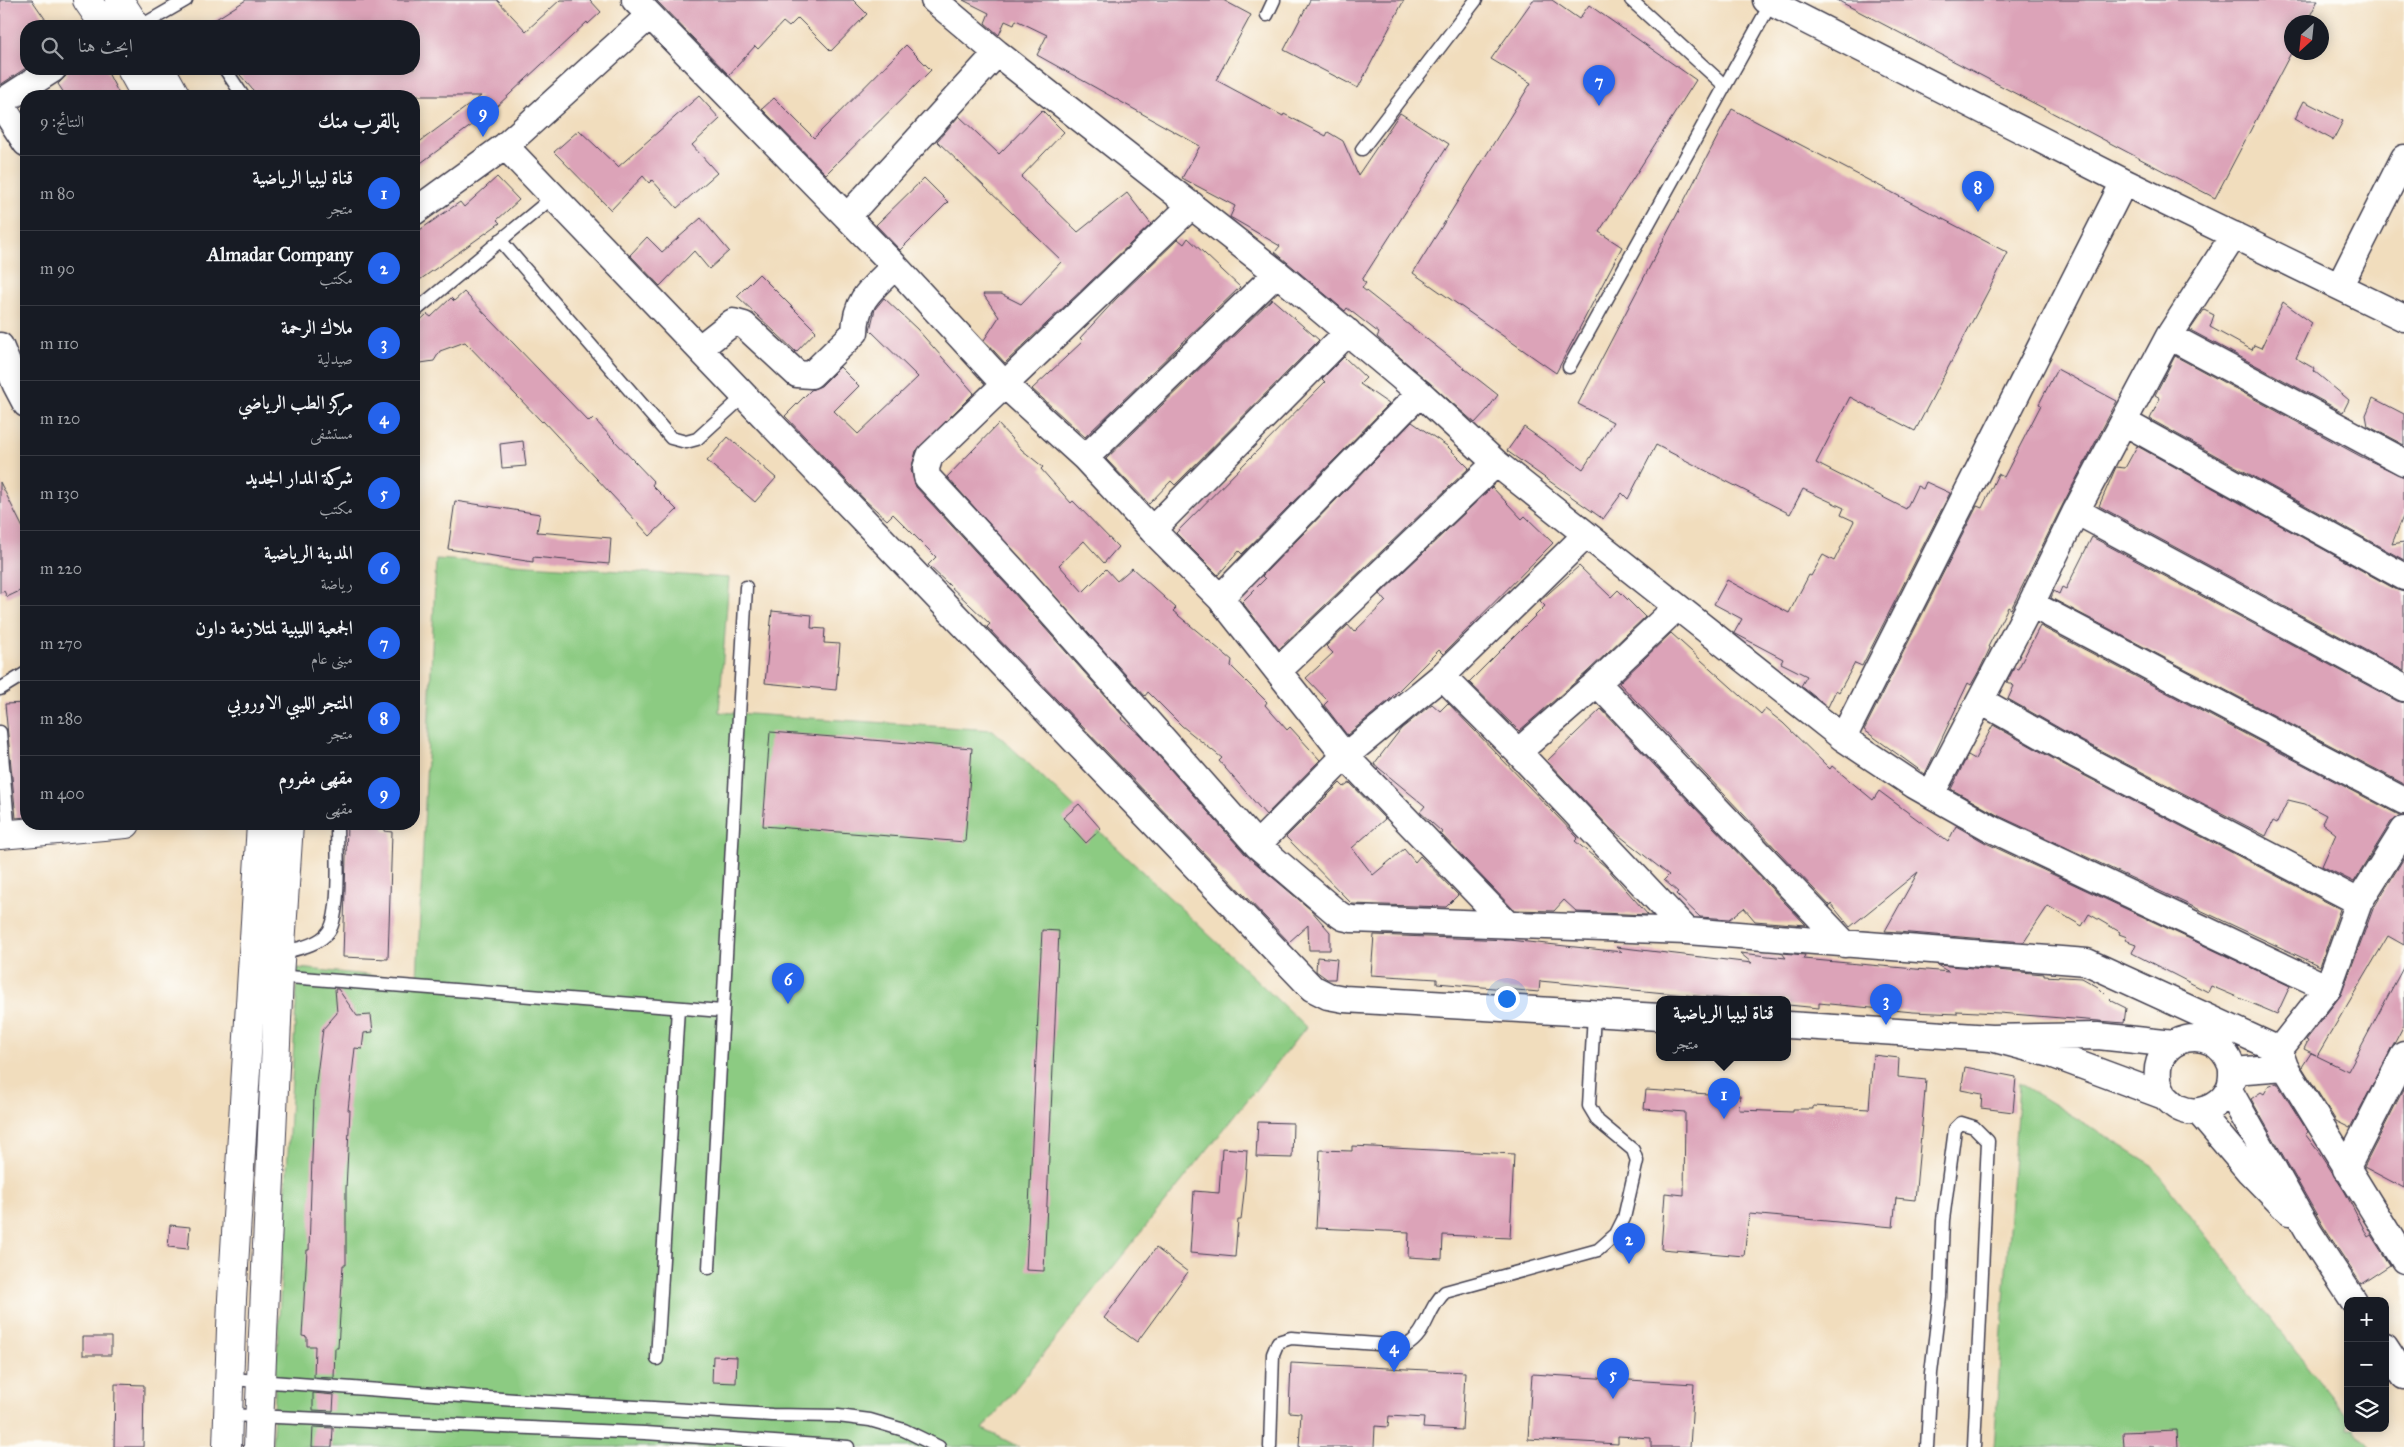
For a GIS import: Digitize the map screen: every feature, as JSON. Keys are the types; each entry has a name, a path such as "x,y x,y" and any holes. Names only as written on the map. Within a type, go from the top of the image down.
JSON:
{"main road":[{"path":"87,0 101,20"},
{"path":"119,0 132,20"},
{"path":"135,75 143,90"},
{"path":"164,75 173,90"},
{"path":"5,834 53,830"},
{"path":"258,1447 271,969 261,830"},
{"path":"227,1447 230,1415 232,1300 288,830"}],"street":[{"path":"934,0 997,53 1277,273 1420,393 1496,463 1843,738 1914,785 1992,829 2328,988"},
{"path":"1768,1 2124,182 2340,285 2404,318"},
{"path":"420,208 505,146 642,8 895,266 1005,385 1085,458 1152,530 1220,598 1345,756 1507,924"},
{"path":"847,217 997,53"},
{"path":"20,134 0,103 43,75"},
{"path":"505,146 1312,988 1328,996 1344,999 1656,1017"},
{"path":"2340,285 2394,203 2404,158"},
{"path":"1843,738 2124,182"},
{"path":"1192,205 930,456 926,468 927,477 1023,581 1257,845 1343,917 1687,931 2087,962 2177,1002 2282,1058 2346,1169 2404,1260"},
{"path":"1932,794 2031,604 2076,511 2169,336 2234,235"},
{"path":"700,348 733,322 744,325 797,374 811,375 855,332 855,318 859,303 895,266"},
{"path":"1085,458 1277,273"},
{"path":"1152,530 1348,332"},
{"path":"2169,336 2404,462"},
{"path":"0,346 20,393"},
{"path":"1220,598 1420,393"},
{"path":"2124,422 2404,577"},
{"path":"1278,671 1496,463"},
{"path":"2076,511 2404,688"},
{"path":"1257,845 1345,756 1442,676 1586,535"},
{"path":"2031,604 2404,801"},
{"path":"1518,752 1597,683 1677,607"},
{"path":"1442,676 1518,752 1687,931"},
{"path":"1597,683 1845,944"},
{"path":"1981,701 2110,773 2359,902"},
{"path":"1991,1038 2051,1054 2164,1096 2179,1108 2198,1112 2217,1105 2231,1081 2282,1058 2328,988 2359,902 2404,830"},
{"path":"2177,1002 2202,1024 2211,1040 2226,1053 2231,1081 2310,1234 2351,1297"},
{"path":"1791,1025 1991,1038 2098,1036 2174,1044"},
{"path":"2164,1096 2158,1078 2161,1058 2174,1044 2192,1037 2211,1040"},
{"path":"2346,1169 2404,1055"},
{"path":"2198,1112 2250,1172 2310,1234"},
{"path":"2389,1354 2404,1376"}],"lane":[{"path":"151,20 186,0"},
{"path":"1267,15 1274,0"},
{"path":"1362,149 1476,0"},
{"path":"1631,0 1724,86"},
{"path":"1570,368 1724,86 1768,1"},
{"path":"229,75 238,90"},
{"path":"420,307 553,197"},
{"path":"500,240 671,438 686,442 697,439 745,395"},
{"path":"709,1268 746,586"},
{"path":"0,689 20,677"},
{"path":"0,732 5,834"},
{"path":"271,969 328,933 336,919 337,830"},
{"path":"271,969 722,1011"},
{"path":"657,1359 678,1008"},
{"path":"1270,1447 1273,1354 1278,1342 1291,1338 1406,1346 1416,1340 1434,1302 1445,1292 1598,1250 1616,1234 1624,1218 1637,1161 1633,1150 1624,1140 1598,1121 1589,1106 1594,1013"},
{"path":"1926,1447 1931,1373 1940,1297 1943,1220 1955,1129 1961,1124 1974,1127 1988,1141 1974,1447"},
{"path":"231,1379 515,1400 772,1415 838,1416 870,1420 904,1430 939,1447"},
{"path":"230,1415 645,1433 848,1447"}],"green space":[{"path":"436,559 729,578 719,712 993,730 1306,1027 983,1429 1019,1447 272,1447 298,968 417,980"},
{"path":"2019,1083 2151,1164 2344,1413 2344,1432 2358,1432 2370,1447 1994,1447"}],"building":[{"path":"0,0 32,0 46,20 20,20 20,72 0,85"},
{"path":"246,0 497,0 526,31 560,0 590,0 601,12 588,24 587,22 495,108 420,164 420,142 481,96 420,96 420,90 253,90 240,75 420,75 420,20 214,20"},
{"path":"656,0 853,0 867,14 831,51 798,18 789,27 783,22 758,49 755,46 729,75"},
{"path":"963,0 1223,0 1251,15 1216,80 1283,116 1284,114 1326,136 1328,132 1343,141 1358,175 1400,113 1449,144 1362,280 1366,283 1362,288 1498,395 1487,410 1475,423 1377,337 1379,333 1347,308 1345,311 1275,252 1280,246 1230,217 1235,206 1182,178 1200,146 1037,55 1047,35 1016,20 1014,25 1005,21 999,35 985,23 989,13"},
{"path":"1310,0 1404,0 1358,88 1284,50"},
{"path":"1533,0 1552,0 1579,19 1589,5 1696,80 1599,232 1622,247 1556,373 1413,273 1531,83 1491,59"},
{"path":"1837,0 2318,0 2310,15 2284,15 2284,60 2287,60 2215,198"},
{"path":"906,45 931,70 826,174 762,109 774,98 814,138"},
{"path":"109,75 117,90 62,90 58,84 66,76"},
{"path":"699,96 720,119 692,145 717,173 677,208 652,180 649,183 643,176 611,210 554,152 579,130 618,167"},
{"path":"2304,101 2343,121 2333,140 2295,119"},
{"path":"1732,109 2008,253 1915,431 1850,397 1816,463 1906,509 1917,486 1923,489 1926,482 1950,493 1862,666 1855,663 1839,692 1836,690 1828,707 1801,686 1807,676 1781,663 1783,659 1734,633 1742,619 1714,604 1727,580 1789,613 1809,575 1811,576 1823,555 1834,561 1854,521 1841,515 1844,508 1803,489 1790,514 1656,445 1628,499 1622,493 1603,519 1507,451 1524,427 1583,469 1613,422 1578,404"},
{"path":"1042,110 1064,132 1021,177 1078,232 1127,193 1151,224 1005,363 984,340 999,317 983,294 1001,294 1021,304 1062,261 937,141 959,116 999,154"},
{"path":"497,177 519,200 497,220 500,223 420,280 420,230 460,202 464,207"},
{"path":"924,178 948,202 900,250 876,225"},
{"path":"701,218 729,251 709,269 694,251 660,286 630,255 647,237 662,252"},
{"path":"1188,238 1240,287 1085,437 1032,389 1083,341 1080,338 1116,299 1178,239 1184,244"},
{"path":"759,274 816,331 796,352 737,296"},
{"path":"464,292 589,422 593,418 654,482 652,485 677,510 650,536 543,421 465,342 440,351 434,361 420,363 420,320 427,314 431,317 451,298 454,301"},
{"path":"884,298 917,329 974,393 916,451 911,470 916,487 1012,591 1123,716 1121,718 1140,735 1246,855 1311,910 1330,932 1330,950 1309,950 1308,925 1289,942 987,627 990,624 928,565 936,557 893,514 887,520 866,501 785,416 811,390 821,386 840,367 859,386 834,411 858,434 918,377 870,330 875,309"},
{"path":"1272,299 1319,340 1175,485 1171,481 1149,504 1106,459"},
{"path":"2283,302 2312,323 2296,358 2315,369 2314,371 2349,400 2343,412 2190,330 2204,310 2214,315 2210,327 2252,350 2254,345 2261,348"},
{"path":"2175,356 2360,456 2404,477 2404,514 2392,544 2404,542 2404,560 2150,419 2160,398 2155,395"},
{"path":"1344,357 1366,378 1360,384 1389,404 1242,554 1239,551 1218,575 1176,533 1325,382 1322,379"},
{"path":"2057,369 2117,401 2011,609 2008,607 1988,647 1990,648 1980,669 1971,685 1968,683 1925,774 1864,730 1977,506 1982,508 1998,474 2004,477"},
{"path":"2373,398 2404,414 2404,445 2368,426 2366,415"},
{"path":"1412,422 1447,446 1469,468 1279,649 1242,602 1265,579 1262,576"},
{"path":"998,424 1022,450 1043,467 1041,469 1071,503 1073,501 1118,547 1104,563 1084,541 1059,565 1083,592 1106,569 1117,581 1132,568 1176,608 1173,611 1232,660 1231,666 1267,702 1265,705 1287,730 1290,727 1320,760 1266,815 1219,761 1222,758 1182,726 1148,692 1145,696 947,477"},
{"path":"728,437 776,478 755,502 707,461"},
{"path":"523,441 526,466 502,468 500,444"},
{"path":"2137,446 2397,590 2404,592 2404,671 2099,506 2116,467 2125,468"},
{"path":"0,482 20,522 20,591 7,597 4,591 0,593"},
{"path":"1492,487 1522,519 1525,516 1553,543 1443,654 1439,650 1388,701 1347,735 1324,705 1328,701 1306,678 1333,653 1326,646 1348,625 1354,632 1386,601 1380,594"},
{"path":"455,501 540,514 537,532 611,538 609,564 533,557 533,562 448,549"},
{"path":"2092,537 2397,701 2404,703 2404,784 2051,598 2054,591 2059,594 2062,587 2066,589"},
{"path":"1579,566 1611,597 1618,590 1645,617 1587,672 1519,731 1469,682 1545,606 1540,601"},
{"path":"772,611 812,615 811,628 825,629 824,643 840,644 836,690 765,683"},
{"path":"2040,626 2402,816 2391,822 2354,882 2322,866 2336,834 2322,823 2326,815 2305,804 2288,800 2277,823 2273,821 2266,836 2082,741 2008,699 2014,686 2007,682 2014,668 2018,669"},
{"path":"1671,633 1761,714 1765,709 1783,723 1830,769 1832,766 1873,800 1879,791 1948,842 1956,826 1986,843 2290,986 2277,1014 2211,986 2208,992 2132,953 2136,944 2125,940 2127,937 2119,934 2120,932 2089,914 2082,926 2048,906 2024,942 1885,931 1918,872 1850,927 1831,904 1830,906 1619,683"},
{"path":"20,703 20,818 16,818 5,704"},
{"path":"1448,703 1578,838 1575,841 1606,867 1648,915 1577,912 1564,900 1554,911 1514,910 1441,834 1442,832 1420,812 1425,806 1374,764 1401,729 1432,704 1440,711"},
{"path":"1601,709 1806,925 1755,921 1744,908 1730,919 1700,917 1676,894 1678,892 1664,880 1669,875 1611,829 1547,761"},
{"path":"1993,725 2068,767 2340,909 2320,966 1999,816 1951,789 1968,755 1975,759"},
{"path":"770,732 972,748 965,842 763,826"},
{"path":"1340,783 1344,787 1350,783 1385,819 1352,848 1373,875 1404,849 1415,862 1420,856 1458,895 1446,907 1352,904 1286,837"},
{"path":"1079,804 1101,829 1086,843 1063,818"},
{"path":"347,830 384,830 392,832 388,959 343,957"},
{"path":"2404,858 2404,945 2388,936 2317,1056 2348,1071 2404,966 2404,1025 2350,1128 2336,1121 2302,1067 2311,1053 2316,1055 2304,1049 2308,1041 2306,1040 2341,995 2373,909"},
{"path":"1042,930 1059,931 1044,1271 1026,1270"},
{"path":"1374,935 1509,940 1622,952 1616,947 1752,963 1740,953 1786,958 1782,953 1805,955 1803,959 1949,972 1937,965 2082,978 2098,987 2112,1001 2126,1008 2124,1023 1999,1013 1957,1011 1957,1014 1913,1012 1819,1003 1819,1008 1791,1005 1791,996 1696,996 1540,981 1539,992 1437,983 1437,979 1371,975"},
{"path":"1317,957 1337,959 1335,979 1327,979 1316,971"},
{"path":"335,989 338,989 357,1016 371,1015 373,1032 364,1033 362,1049 355,1048 348,1110 350,1110 346,1189 346,1265 343,1265 338,1348 335,1348 334,1378 314,1377 315,1346 307,1346 307,1337 302,1336 307,1250 309,1250 314,1097 323,1029 337,1013"},
{"path":"1873,1055 1899,1058 1898,1077 1926,1080 1915,1200 1896,1198 1893,1227 1749,1214 1744,1256 1661,1249 1665,1193 1684,1195 1685,1112 1644,1109 1646,1090 1740,1096 1739,1110 1793,1112 1793,1109 1813,1109 1813,1106 1869,1109"},
{"path":"1965,1067 2016,1077 2013,1112 1981,1108 1982,1094 1961,1090"},
{"path":"2277,1083 2308,1132 2305,1134 2345,1192 2368,1237 2371,1235 2390,1265 2361,1284 2323,1226 2251,1099 2261,1092 2264,1094 2268,1087"},
{"path":"2404,1088 2404,1188 2364,1167"},
{"path":"1258,1122 1293,1123 1292,1158 1256,1157"},
{"path":"1352,1146 1514,1154 1510,1238 1443,1235 1442,1259 1408,1257 1409,1232 1316,1228 1320,1150 1352,1151"},
{"path":"1222,1148 1247,1150 1241,1220 1238,1220 1235,1257 1190,1253 1194,1191 1219,1193"},
{"path":"170,1225 190,1227 188,1249 168,1247"},
{"path":"1156,1248 1188,1272 1137,1342 1104,1318"},
{"path":"83,1337 111,1337 111,1355 83,1355"},
{"path":"713,1356 737,1357 736,1383 712,1382"},
{"path":"1291,1363 1465,1372 1462,1430 1423,1428 1424,1418 1389,1416 1388,1427 1375,1426 1374,1447 1299,1447 1301,1413 1289,1412"},
{"path":"1532,1374 1694,1384 1690,1447 1651,1447 1651,1438 1618,1436 1618,1444 1528,1439"},
{"path":"115,1384 144,1385 143,1447 114,1447"},
{"path":"313,1393 334,1395 333,1411 313,1410"},
{"path":"313,1427 333,1428 332,1447 312,1447"},
{"path":"2177,1430 2178,1447 2124,1447 2123,1432"}],"place":[{"name":"الجمعية الليبية لمتلازمة داون","path":"1599,106"},
{"name":"مقهى مفروم","path":"483,137"},
{"name":"المتجر الليبي الاوروبي","path":"1978,212"},
{"name":"المدينة الرياضية","path":"788,1004"},
{"name":"ملاك الرحمة","path":"1886,1025"},
{"name":"قناة ليبيا الرياضية","path":"1724,1119"},
{"name":"Almadar Company","path":"1629,1264"},
{"name":"مركز الطب الرياضي","path":"1394,1372"},
{"name":"شركة المدار الجديد","path":"1613,1399"}]}
